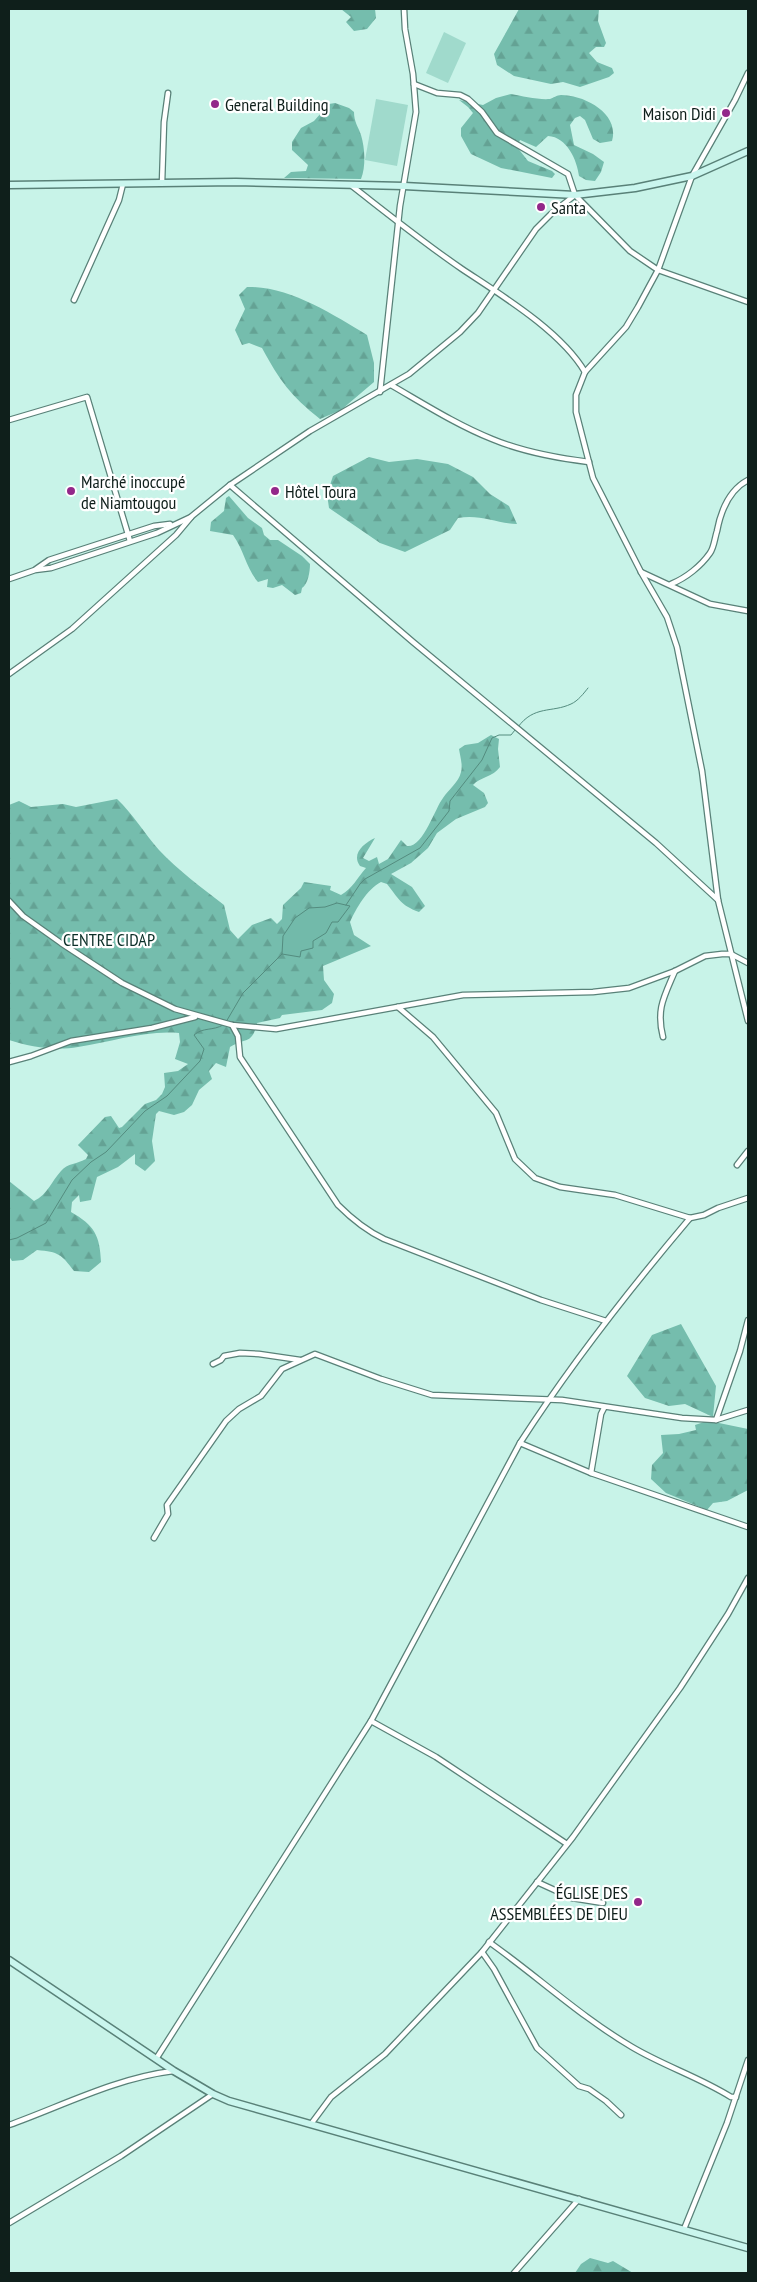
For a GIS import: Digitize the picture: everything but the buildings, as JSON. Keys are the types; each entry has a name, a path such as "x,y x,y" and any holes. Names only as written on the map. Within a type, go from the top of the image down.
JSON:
{"main road":[{"path":"9,185 236,182 404,186 575,195 635,188 692,176 748,151"},
{"path":"9,1960 174,2071 213,2094 311,2124 748,2248"}],"street":[{"path":"380,392 399,223 416,112 404,9"},
{"path":"748,73 692,176 658,270 626,327 585,372 576,395 576,412 594,478 641,572 667,617 677,647 702,772 718,900 748,1021"},
{"path":"414,84 437,93 460,95 468,99 482,112 497,133 568,174 575,195 630,251 658,270 748,302"},
{"path":"162,183 164,122 168,93"},
{"path":"74,300 119,200 123,184"},
{"path":"352,186 399,223 463,269 495,289 576,357 585,372"},
{"path":"9,674 72,629 176,534 192,516 230,485 310,431 409,374 460,332 478,313 536,229 575,195"},
{"path":"391,385 437,412 494,440 544,455 589,462"},
{"path":"9,420 87,397 130,541"},
{"path":"672,584 684,579 711,552 718,522 727,501 738,485 748,480"},
{"path":"230,485 520,731 656,843 718,900"},
{"path":"9,579 35,570 60,565 157,533 192,516"},
{"path":"35,570 49,560 154,526 174,524"},
{"path":"88,548 90,554"},
{"path":"59,557 60,565"},
{"path":"641,572 672,584 710,604 748,611"},
{"path":"9,901 23,916 93,966 166,1005 196,1016 230,1025 276,1029 463,995 593,992 629,988 675,971 705,956 731,954 748,963"},
{"path":"663,1038 659,1020 660,1005 675,971"},
{"path":"398,1007 433,1037 496,1113 515,1159 536,1178 560,1188 615,1195 690,1218 704,1215 748,1198"},
{"path":"9,1062 71,1041 152,1028 196,1016"},
{"path":"230,1025 238,1036 240,1057 255,1082 338,1205 355,1222 367,1231 384,1239 541,1300 606,1321"},
{"path":"737,1165 748,1150"},
{"path":"156,2059 371,1721 520,1443 548,1400 628,1291 690,1218"},
{"path":"716,1420 740,1351 748,1320"},
{"path":"213,1364 224,1356 240,1353 300,1360"},
{"path":"154,1538 168,1514 167,1505 226,1421 239,1409 261,1396 282,1369 315,1354 381,1379 432,1395 548,1400 682,1418 716,1420 748,1410"},
{"path":"591,1473 600,1414 604,1408"},
{"path":"520,1443 591,1473 748,1527"},
{"path":"311,2124 331,2097 384,2054 482,1952 567,1844 680,1688 728,1614 748,1578"},
{"path":"371,1721 436,1757 567,1844"},
{"path":"538,1882 572,1898 603,1903"},
{"path":"489,1942 630,2046 736,2097"},
{"path":"482,1952 494,1969 537,2048 579,2086 588,2089 606,2101 621,2115"},
{"path":"684,2229 736,2097 748,2060"},
{"path":"9,2125 116,2085 158,2073 174,2071"},
{"path":"9,2223 121,2156 213,2094"},
{"path":"514,2273 579,2199"}],"green space":[{"path":"341,9 375,9 376,18 367,29 354,31 346,22 351,17"},
{"path":"519,9 599,9 598,21 606,43 604,47 596,47 589,53 597,62 612,68 614,73 609,77 580,87 563,82 551,84 514,76 497,65 494,54"},
{"path":"511,94 545,99 560,95 580,98 605,114 611,122 613,131 612,141 600,143 593,139 585,120 580,116 575,118 570,125 574,145 593,154 604,162 601,172 595,181 586,180 579,176 570,150 561,140 555,137 548,136 536,147 520,140 517,147 528,161 552,171 555,174 552,178 501,168 471,154 461,136 461,128 473,113 459,100 483,105 496,98"},
{"path":"335,103 354,112 364,151 364,169 361,179 284,178 291,172 306,171 308,165 292,150 292,142 301,128 314,121 329,104"},
{"path":"247,287 279,291 294,296 325,310 367,335 374,363 374,382 341,410 320,419 286,387 262,348 249,343 242,345 235,330 245,309 239,295"},
{"path":"369,457 389,462 417,459 448,464 473,477 490,494 509,506 517,524 473,517 458,518 450,530 405,552 380,543 329,508 327,494 333,476"},
{"path":"229,496 248,518 262,528 264,535 270,540 278,540 302,556 310,564 308,578 301,593 295,595 282,585 273,588 267,587 268,579 258,582 233,535 210,531 211,522 224,511 226,498"},
{"name":"CENTRE CIDAP","path":"491,735 499,739 500,767 494,773 473,785 484,793 488,803 485,807 456,819 437,833 428,848 411,863 391,874 412,887 425,906 419,912 408,907 400,901 387,884 381,882 371,889 355,911 350,922 354,935 371,946 323,966 324,980 334,994 332,1003 322,1010 282,1015 280,1018 257,1023 253,1035 248,1040 230,1047 226,1067 216,1063 209,1071 212,1079 199,1090 192,1105 184,1112 174,1115 159,1111 156,1114 152,1141 155,1161 145,1171 135,1164 135,1154 118,1167 97,1177 91,1200 80,1202 79,1195 72,1202 71,1212 90,1226 97,1238 101,1262 89,1272 74,1271 59,1255 37,1250 23,1260 12,1261 9,1256 9,1181 34,1201 39,1198 63,1168 86,1159 88,1155 78,1145 105,1117 111,1116 119,1128 122,1127 145,1104 156,1100 162,1094 165,1087 164,1073 178,1071 188,1064 175,1059 180,1042 179,1033 154,1033 61,1049 26,1045 9,1040 9,805 19,801 31,807 63,804 76,807 117,799 166,857 190,879 224,905 230,930 238,939 252,925 271,918 277,924 282,919 283,905 301,888 304,882 331,886 330,890 341,895 352,886 366,868 360,866 357,857 360,849 371,840 375,838 363,858 369,861 377,857 379,864 388,859 401,840 407,846 413,845 418,841 443,798 460,776 462,766 459,749 465,745 478,743"},
{"path":"681,1324 716,1386 713,1417 685,1404 669,1406 645,1398 627,1376 652,1335"},
{"path":"704,1422 748,1429 748,1490 727,1501 713,1503 707,1510 666,1493 651,1479 652,1465 663,1453 661,1435 679,1434 696,1430 695,1425"},
{"path":"590,2258 608,2263 613,2261 633,2273 575,2273 581,2264"}],"shaded area":[{"path":"444,32 466,43 448,83 426,73"},
{"path":"376,99 408,105 397,166 365,160"},
{"path":"337,903 350,906 338,922 332,922 326,933 313,941 313,948 301,951 300,957 282,954 283,936 295,918 309,908 325,907"}],"waterway":[{"path":"518,727 530,715 574,703 588,688"},
{"path":"346,905 365,879 420,848 449,811 450,801 482,760 492,738 499,735 511,735 515,730"},
{"path":"226,1022 243,993 282,954"},
{"path":"9,1240 17,1238 46,1223 72,1180 91,1162 106,1152 145,1111 167,1096 200,1061 204,1049 194,1035 223,1025"}],"place":[{"name":"General Building","path":"215,104"},
{"name":"Maison Didi","path":"726,113"},
{"name":"Santa","path":"541,207"},
{"name":"Marché inoccupé de Niamtougou","path":"71,491"},
{"name":"Hôtel Toura","path":"275,491"},
{"name":"ÉGLISE DES ASSEMBLÉES DE DIEU","path":"638,1902"}]}
